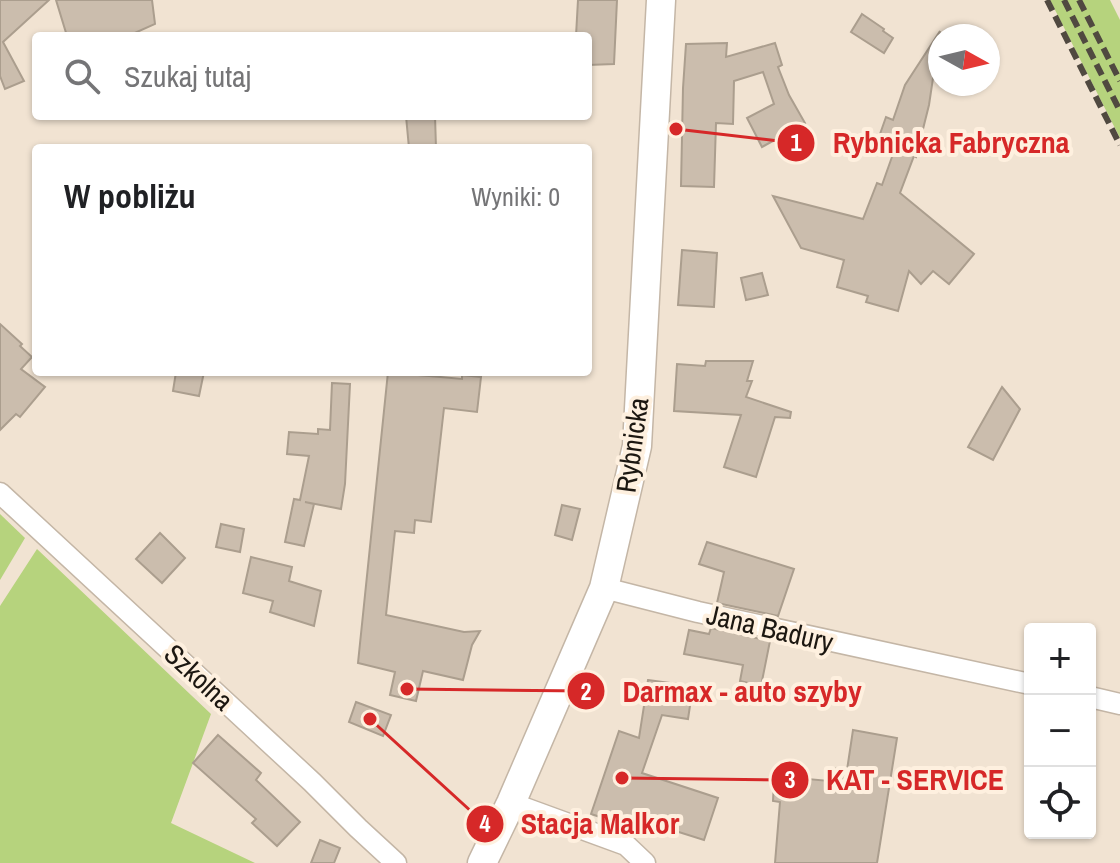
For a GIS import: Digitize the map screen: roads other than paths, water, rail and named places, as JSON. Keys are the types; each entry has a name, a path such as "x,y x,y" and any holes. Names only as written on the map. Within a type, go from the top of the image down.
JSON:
{"street":[{"name":"Rybnicka","path":"482,863 604,588 637,446 661,0"},
{"name":"Szkolna","path":"0,493 396,863"},
{"name":"Jana Badury","path":"604,588 698,612 1024,683"},
{"path":"1096,698 1120,704"},
{"path":"511,803 626,845 645,863"}],"railway":[{"path":"1047,0 1120,145"},
{"path":"1064,0 1120,111"},
{"path":"1079,0 1120,81"}],"place":[{"name":"Rybnicka Fabryczna","path":"676,129"},
{"name":"Darmax - auto szyby","path":"407,689"},
{"name":"Stacja Malkor","path":"370,719"},
{"name":"KAT - SERVICE","path":"622,778"}]}
